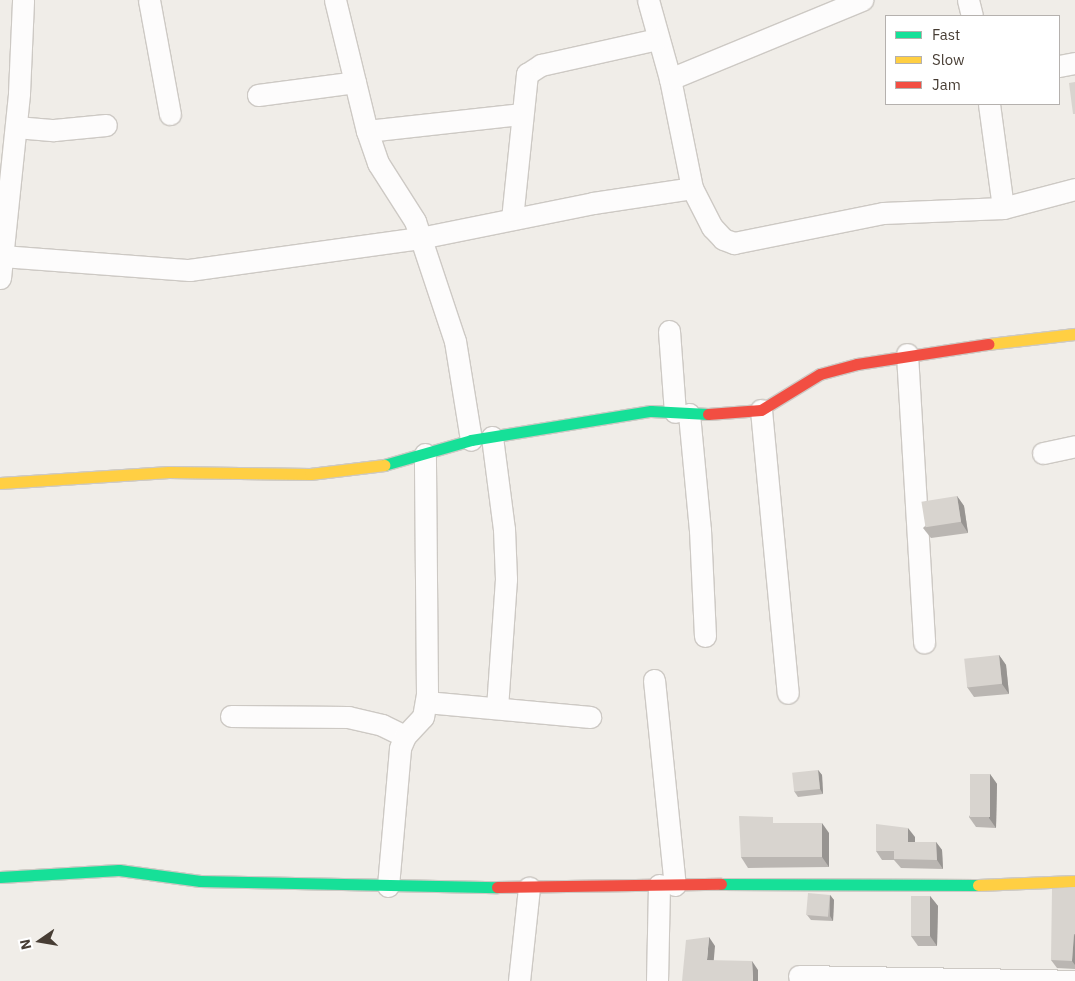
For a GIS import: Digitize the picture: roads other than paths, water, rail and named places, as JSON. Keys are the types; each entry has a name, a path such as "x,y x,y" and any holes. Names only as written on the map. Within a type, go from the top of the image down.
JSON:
{"street":[{"path":"0,278 16,127 23,0"},
{"path":"149,0 170,114"},
{"path":"335,0 354,82 378,163 415,221 455,341 504,529 506,579 497,708"},
{"path":"648,0 657,40 670,79 692,188 712,227 724,239 734,243 882,213 1003,208 1075,189"},
{"path":"670,79 862,0"},
{"path":"968,0 972,15"},
{"path":"512,219 522,114 528,74 541,65 657,40"},
{"path":"1060,66 1075,63"},
{"path":"258,95 354,82"},
{"path":"989,105 1003,208"},
{"path":"367,131 522,114"},
{"path":"16,127 54,130 106,125"},
{"path":"2,256 189,270 420,238 512,219 692,188"},
{"path":"669,331 682,413 705,636"},
{"path":"0,483 169,472 310,474 392,464 482,439 651,411 718,415 761,410 820,374 907,354 1075,334"},
{"path":"907,354 924,642"},
{"path":"761,410 788,692"},
{"path":"1043,453 1075,446"},
{"path":"388,886 400,748 405,736 423,717 426,702 425,454"},
{"path":"654,680 667,885 657,981"},
{"path":"426,702 590,717"},
{"path":"231,716 348,717 382,725 405,736"},
{"path":"0,877 118,870 200,881 530,888 799,882 969,885 1075,881"},
{"path":"519,981 530,888"},
{"path":"799,976 1075,981"}]}
